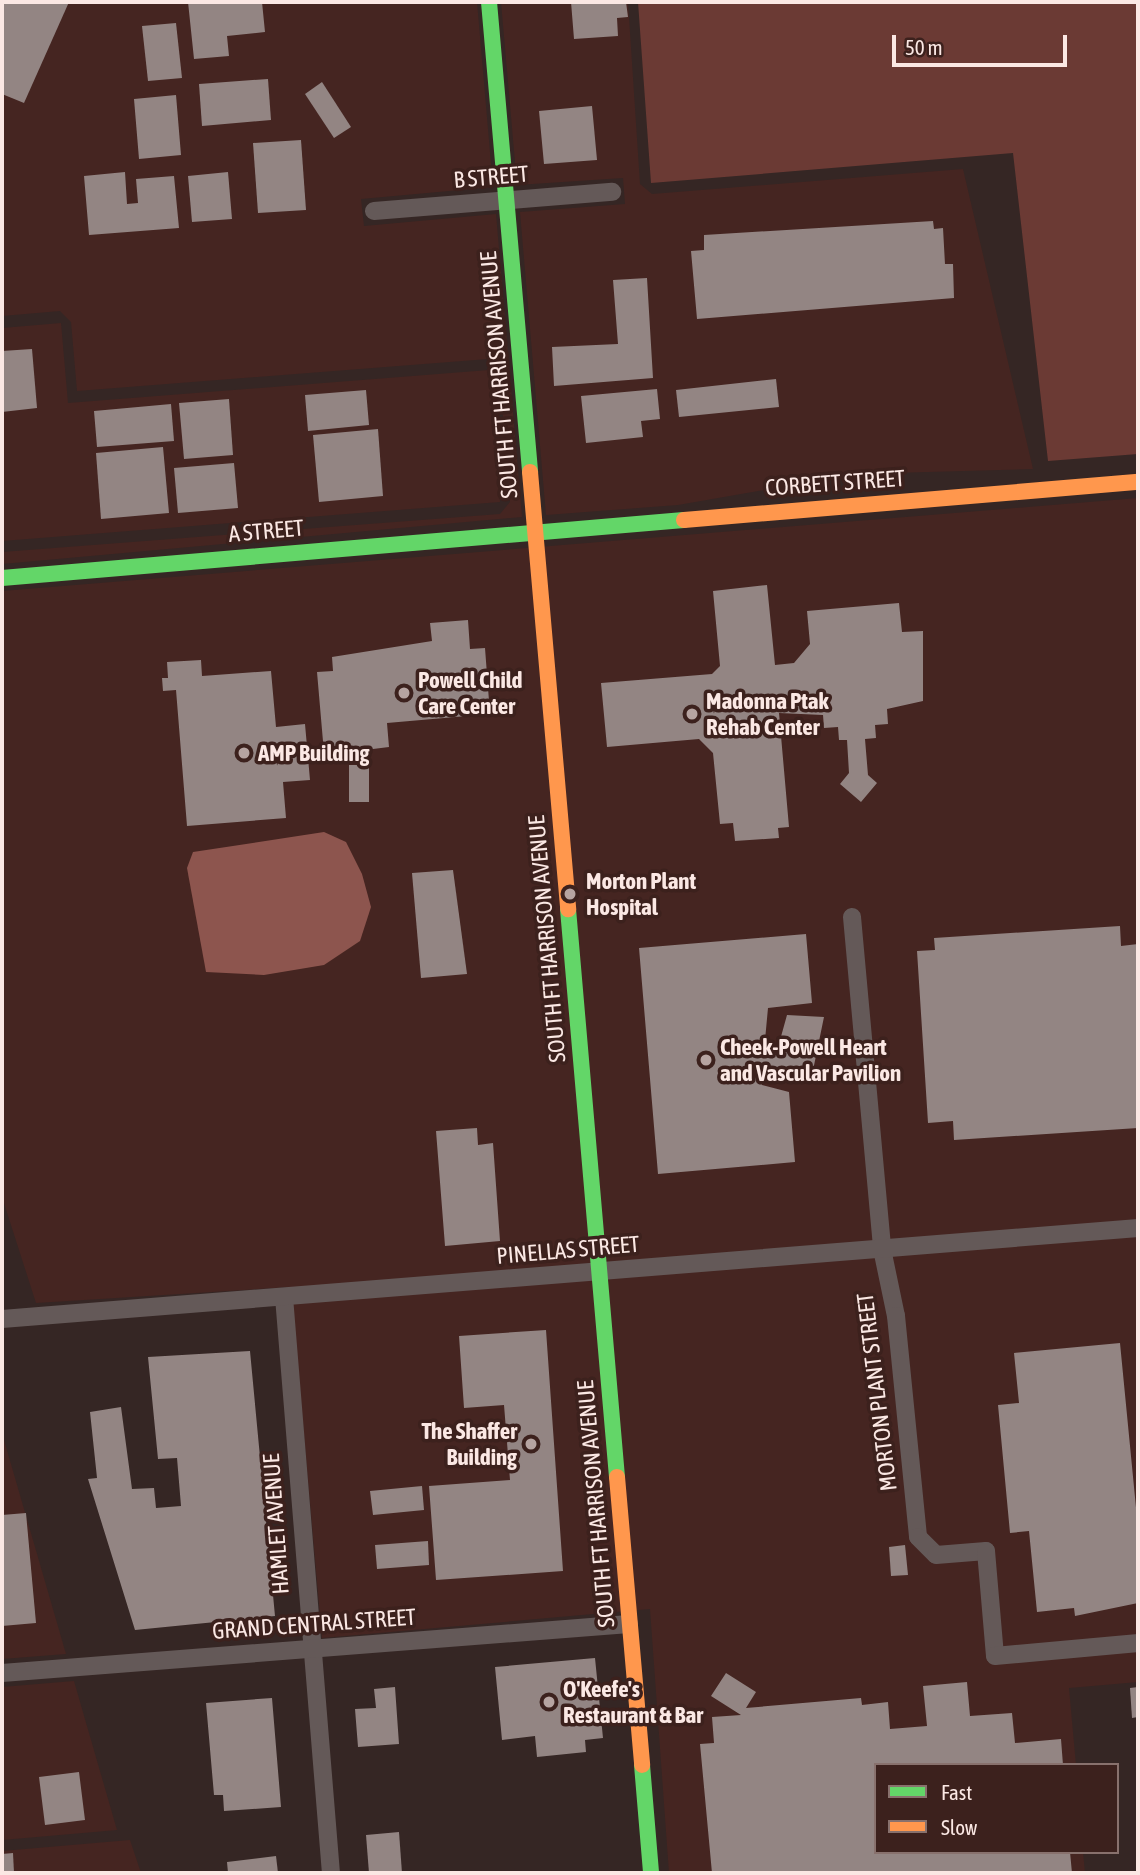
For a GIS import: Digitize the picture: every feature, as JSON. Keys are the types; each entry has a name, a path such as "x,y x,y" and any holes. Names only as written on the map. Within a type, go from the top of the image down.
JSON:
{"street":[{"name":"SOUTH FT HARRISON AVENUE","path":"489,2 651,1873"},
{"name":"B STREET","path":"374,211 612,192"},
{"name":"CORBETT STREET","path":"535,530 1138,482"},
{"name":"A STREET","path":"2,578 535,530"},
{"name":"MORTON PLANT STREET","path":"852,917 882,1250 895,1316 918,1537 936,1555 986,1551 995,1656 1138,1643"},
{"name":"PINELLAS STREET","path":"2,1319 1138,1228"},
{"name":"HAMLET AVENUE","path":"284,1297 309,1648 331,1873"},
{"name":"GRAND CENTRAL STREET","path":"2,1673 629,1624"}],"shaded area":[{"path":"2,2 477,2 493,187 361,199 364,226 496,214 522,517 2,564 2,552 500,514 510,502 499,369 488,359 77,391 71,322 60,311 2,316"},
{"path":"501,2 628,2 640,184 652,194 963,169 1033,469 855,474 678,505 546,515 520,212 625,204 623,178 517,185"},
{"path":"638,2 1138,2 1138,454 1048,461 1013,153 651,183"},
{"path":"61,323 68,403 489,370 500,502 2,541 2,328"},
{"name":"Morton Plant Hospital","path":"1138,498 1138,1682 1069,1688 1076,1763 874,1763 874,1854 1083,1854 1085,1873 669,1873 650,1609 322,1638 291,1287 36,1303 2,1197 2,591"},
{"path":"324,832 346,842 362,874 371,907 360,941 324,965 264,975 206,972 187,868 193,852"},
{"path":"2,1433 66,1654 2,1659"},
{"path":"74,1681 117,1830 2,1840 2,1687"},
{"path":"130,1840 141,1873 2,1873 2,1851"}],"building":[{"path":"3,2 69,2 24,103 2,94"},
{"path":"188,2 262,2 265,32 227,36 229,56 194,59"},
{"path":"571,2 626,2 628,17 617,18 618,36 574,39"},
{"path":"176,23 182,78 148,81 142,26"},
{"path":"268,79 271,120 202,126 199,84"},
{"path":"322,82 351,127 334,138 305,94"},
{"path":"176,95 181,155 139,159 134,99"},
{"path":"592,106 597,160 544,164 539,111"},
{"path":"301,140 306,210 258,213 253,143"},
{"path":"125,172 127,204 138,203 136,179 174,176 179,228 89,235 84,176"},
{"path":"228,172 232,219 192,222 188,176"},
{"path":"933,221 934,229 943,228 945,264 953,264 954,298 697,319 691,251 704,250 704,235"},
{"path":"647,278 653,378 554,386 552,347 618,344 613,280"},
{"path":"32,349 37,408 2,412 2,351"},
{"path":"776,379 779,407 679,417 676,390"},
{"path":"657,389 660,419 641,421 643,437 586,443 581,396"},
{"path":"366,390 369,425 308,431 305,395"},
{"path":"229,399 233,455 184,459 179,403"},
{"path":"171,404 174,441 97,447 94,411"},
{"path":"378,429 383,496 319,502 313,435"},
{"path":"163,447 169,513 101,519 96,453"},
{"path":"234,463 238,508 178,513 174,468"},
{"name":"Madonna Ptak Rehab Center","path":"767,585 775,665 794,663 810,644 807,611 899,603 902,632 923,631 923,701 887,709 888,724 875,725 876,738 865,739 868,775 877,783 861,802 840,784 849,773 847,740 839,740 838,727 824,728 823,715 779,713 789,827 778,828 779,838 735,841 733,823 720,824 713,753 699,739 607,747 601,683 712,674 720,666 713,591"},
{"name":"Powell Child Care Center","path":"468,620 470,649 485,648 490,714 387,723 389,747 365,750 365,757 324,753 317,672 333,671 332,657 432,641 430,623"},
{"name":"AMP Building","path":"201,660 202,676 271,671 276,727 305,724 310,780 283,782 286,818 187,826 176,690 163,691 162,678 168,678 167,662"},
{"path":"349,765 369,765 369,802 349,802"},
{"path":"453,870 467,974 421,978 412,873"},
{"path":"1120,926 1121,946 1138,944 1138,1128 954,1140 953,1121 928,1123 917,951 935,950 934,938"},
{"name":"Cheek-Powell Heart and Vascular Pavilion","path":"806,934 812,1003 768,1008 764,1051 777,1051 787,1015 824,1017 811,1080 774,1079 775,1068 763,1068 762,1085 789,1092 795,1162 658,1174 639,948"},
{"path":"477,1128 478,1145 493,1143 500,1241 445,1246 436,1131"},
{"name":"The Shaffer Building","path":"546,1330 563,1571 436,1580 429,1486 510,1480 504,1405 464,1408 459,1336"},
{"path":"1120,1343 1138,1528 1138,1603 1075,1616 1074,1608 1037,1612 1029,1531 1010,1533 998,1405 1019,1403 1014,1353"},
{"path":"250,1351 275,1616 135,1630 88,1479 97,1478 90,1412 121,1407 132,1489 154,1488 156,1508 181,1506 177,1458 158,1459 148,1357"},
{"path":"422,1486 424,1510 373,1515 370,1491"},
{"path":"26,1513 36,1623 2,1626 2,1515"},
{"path":"428,1541 429,1565 377,1569 375,1545"},
{"path":"905,1545 908,1575 891,1576 889,1547"},
{"name":"O'Keefe's Restaurant & Bar","path":"595,1658 603,1738 585,1740 586,1752 537,1757 535,1736 502,1740 495,1667"},
{"path":"726,1673 756,1692 746,1708 861,1698 862,1705 888,1702 890,1729 927,1726 923,1686 967,1682 970,1716 1012,1713 1015,1743 1061,1739 1063,1763 874,1763 874,1854 1070,1854 1072,1873 712,1873 700,1744 714,1743 712,1717 741,1715 711,1696"},
{"path":"395,1687 399,1744 358,1747 355,1709 376,1708 374,1689"},
{"path":"1138,1687 1138,1717 1132,1718 1130,1688"},
{"path":"272,1698 281,1807 224,1811 223,1795 214,1795 206,1703"},
{"path":"79,1772 85,1820 45,1825 39,1777"},
{"path":"399,1832 402,1873 369,1873 366,1835"},
{"path":"13,1853 14,1873 2,1873 2,1854"},
{"path":"276,1856 278,1873 228,1873 227,1862"}],"traffic: fast":[{"path":"489,2 530,472"},
{"path":"2,578 684,520"},
{"path":"568,909 617,1477"},
{"path":"642,1765 651,1873"}],"traffic: slow":[{"path":"530,472 568,909"},
{"path":"684,520 1138,482"},
{"path":"617,1477 642,1765"}],"place":[{"name":"Powell Child Care Center","path":"404,693"},
{"name":"Madonna Ptak Rehab Center","path":"692,714"},
{"name":"AMP Building","path":"244,753"},
{"name":"Morton Plant Hospital","path":"570,894"},
{"name":"Cheek-Powell Heart and Vascular Pavilion","path":"706,1060"},
{"name":"The Shaffer Building","path":"531,1444"},
{"name":"O'Keefe's Restaurant & Bar","path":"549,1702"}]}
